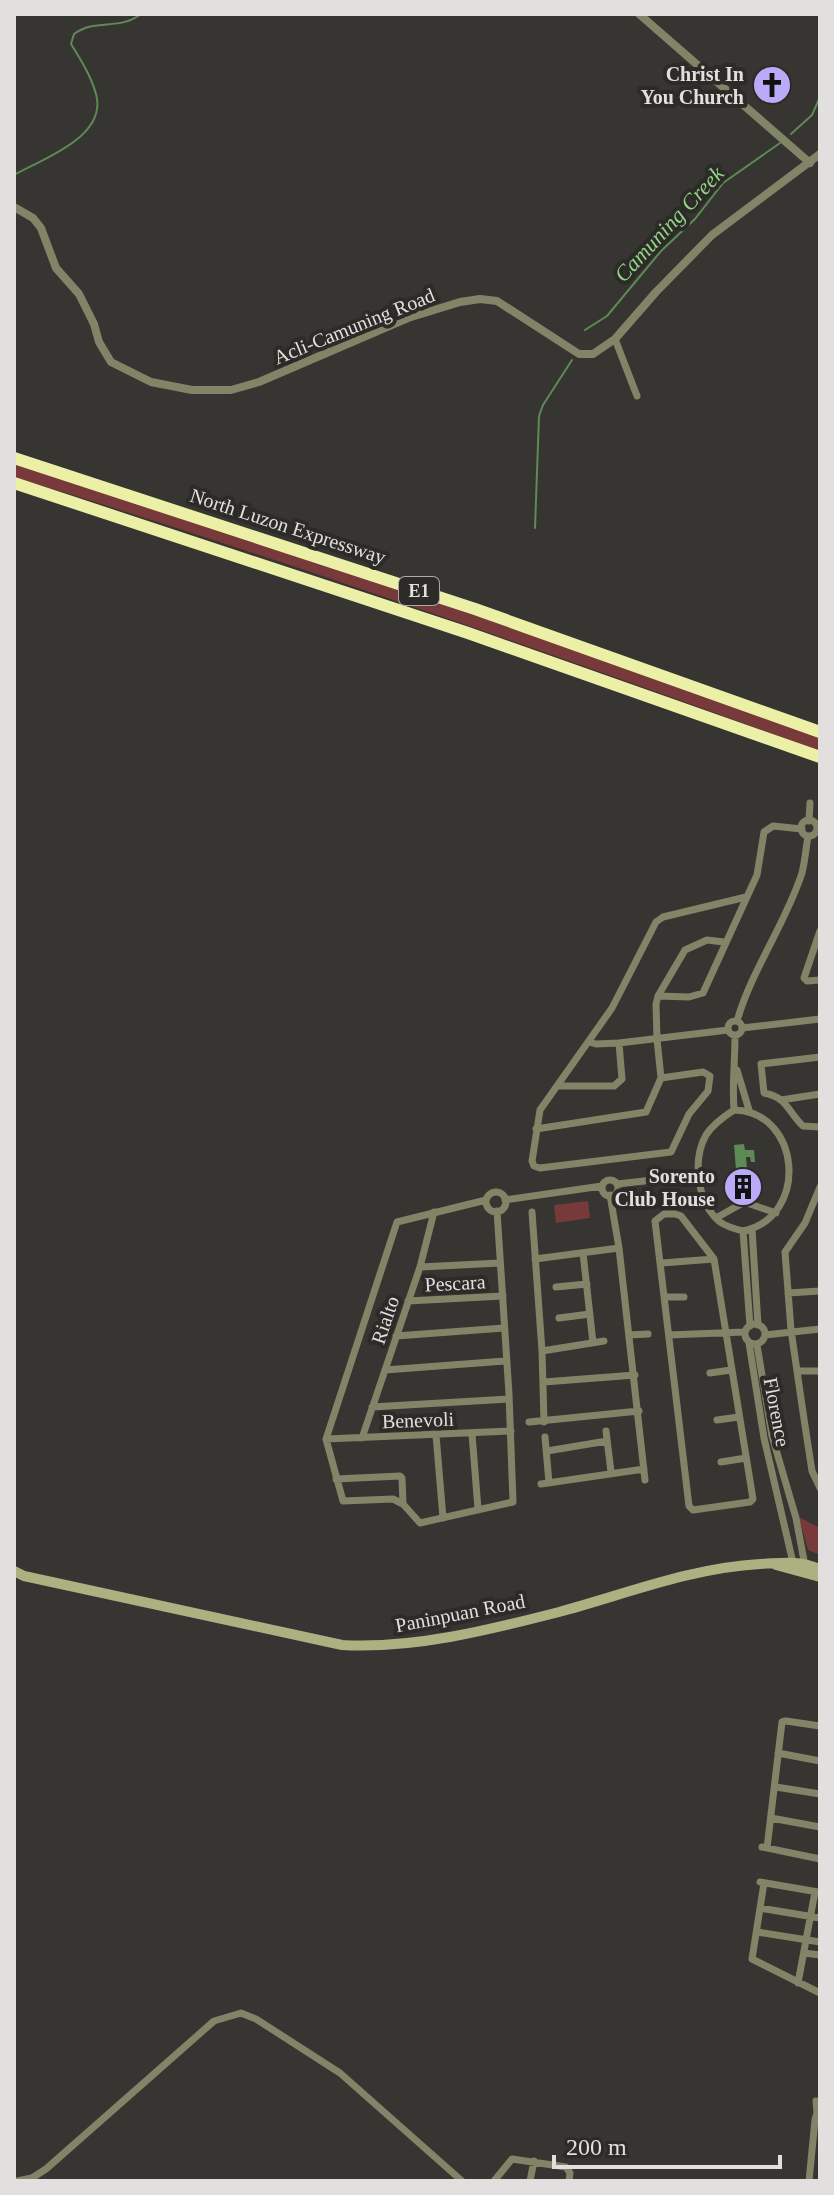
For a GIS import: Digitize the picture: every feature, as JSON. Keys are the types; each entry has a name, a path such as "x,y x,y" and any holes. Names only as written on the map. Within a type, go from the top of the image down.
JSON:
{"highway":[{"name":"North Luzon Expressway","path":"14,458 475,609 820,732"},
{"name":"E1","path":"14,483 468,633 820,757"}],"main road":[{"name":"Paninpuan Road","path":"14,1571 24,1576 342,1645 375,1647 437,1639 559,1612 701,1570 770,1564 820,1569"},
{"name":"Paninpuan Road","path":"799,1566 820,1577"}],"street":[{"path":"639,14 810,163"},
{"name":"Acli-Camuning Road","path":"14,207 33,218 41,228 56,268 85,304 99,342 111,362 151,382 209,391 231,390 259,382 392,324 468,300 497,301 579,354 593,354 615,339 712,235 820,154"},
{"path":"615,339 637,396"},
{"path":"809,821 810,803"},
{"path":"589,1042 619,1043 739,1034 750,983 783,919 801,873 808,836 818,830 814,822 809,821 803,824 802,829"},
{"path":"658,996 689,997 703,993 759,869 766,829 776,826 802,829 808,836"},
{"path":"661,1078 703,1072 710,1076 708,1091 689,1114 671,1152 540,1168 534,1166 532,1161 540,1110 612,1008 658,919 746,897"},
{"path":"820,931 804,978 807,981 820,980"},
{"path":"536,1129 643,1114 661,1078 657,1039 658,996 685,950 707,940 724,942"},
{"path":"820,1019 730,1023 736,1067 748,1107 771,1125 787,1155 789,1180 784,1199 765,1224 743,1231 716,1218 707,1204 698,1175 698,1157 707,1133 734,1110 748,1107 764,1093 790,1107 803,1126 820,1127"},
{"path":"558,1086 614,1086 619,1083 622,1079 619,1043"},
{"path":"764,1093 761,1064 820,1057"},
{"path":"734,1110 732,1085 736,1067"},
{"path":"781,1100 820,1094"},
{"path":"505,1200 602,1186 610,1180 617,1184 698,1175"},
{"path":"602,1186 603,1192 610,1195 616,1192 617,1184"},
{"path":"820,1187 805,1223 785,1252 791,1330 812,1471 820,1488"},
{"path":"486,1200 488,1208 497,1211 504,1207 505,1200 501,1193 494,1192 486,1200 397,1222 326,1439 343,1501 393,1499 403,1504 420,1523 513,1502 497,1211"},
{"path":"610,1195 635,1375 645,1480"},
{"path":"716,1218 745,1204 776,1213"},
{"name":"Rialto","path":"362,1438 420,1267 434,1212"},
{"path":"532,1212 544,1422"},
{"path":"670,1213 681,1216 714,1259 753,1499 750,1502 693,1510 689,1506 662,1263 655,1221 659,1216 670,1213"},
{"path":"751,1328 752,1229"},
{"path":"743,1231 753,1344 765,1335 820,1329"},
{"path":"535,1259 619,1248"},
{"path":"583,1253 593,1343"},
{"path":"662,1263 714,1259"},
{"path":"420,1267 500,1263"},
{"path":"556,1287 587,1284"},
{"path":"788,1293 820,1291"},
{"name":"Pescara","path":"408,1301 503,1296"},
{"path":"664,1297 684,1297"},
{"path":"559,1318 590,1314"},
{"path":"396,1336 504,1328"},
{"path":"669,1335 751,1328 765,1335"},
{"path":"629,1335 648,1334"},
{"path":"542,1351 604,1341"},
{"name":"Florence","path":"753,1344 772,1436 799,1536 799,1566"},
{"name":"Florence","path":"753,1344 764,1438 788,1537 799,1566"},
{"path":"385,1370 505,1361"},
{"path":"710,1373 731,1370"},
{"path":"798,1371 820,1371"},
{"path":"544,1382 635,1375"},
{"path":"372,1407 509,1399"},
{"path":"529,1422 639,1411"},
{"path":"717,1420 739,1417"},
{"name":"Benevoli","path":"326,1439 511,1431"},
{"path":"606,1431 611,1472"},
{"path":"472,1434 478,1509"},
{"path":"436,1435 443,1518"},
{"path":"545,1437 545,1484 644,1469"},
{"path":"547,1451 607,1441"},
{"path":"721,1462 746,1458"},
{"path":"336,1479 400,1476 403,1504"},
{"path":"776,1487 786,1485"},
{"path":"788,1537 799,1536"},
{"path":"820,1726 784,1721 776,1787 764,1847 820,1859"},
{"path":"778,1753 820,1761"},
{"path":"776,1787 820,1794"},
{"path":"771,1818 820,1827"},
{"path":"798,1983 806,1940 816,1917 818,1892 762,1882 757,1932 748,1958 798,1983 820,1993"},
{"path":"760,1908 816,1917"},
{"path":"757,1932 820,1942"},
{"path":"804,1953 820,1955"},
{"path":"17,2181 32,2178 46,2169 214,2021 241,2013 256,2019 340,2073 462,2181"},
{"path":"816,2101 817,2141 809,2178 820,2177"},
{"path":"494,2181 512,2159 566,2167 570,2173 569,2181"},
{"path":"530,2181 534,2161"}],"shaded area":[{"path":"14,464 418,596 720,700 820,736 820,751 419,609 14,477"},
{"path":"744,1144 745,1150 754,1150 755,1162 746,1157 747,1169 736,1170 734,1145"},
{"path":"588,1201 590,1218 556,1223 554,1205"},
{"path":"799,1517 820,1528 820,1555 808,1550"}],"waterway":[{"path":"14,175 70,145 92,123 97,109 96,94 89,74 71,44 74,34 82,29 124,22 141,14"},
{"name":"Camuning Creek","path":"791,134 812,115 820,97"},
{"name":"Camuning Creek","path":"585,330 607,316 661,251 695,219 723,183 780,143"},
{"path":"535,528 539,416 572,360"}],"place":[{"name":"Christ In You Church","path":"772,85"},
{"name":"Sorento Club House","path":"743,1187"}]}
